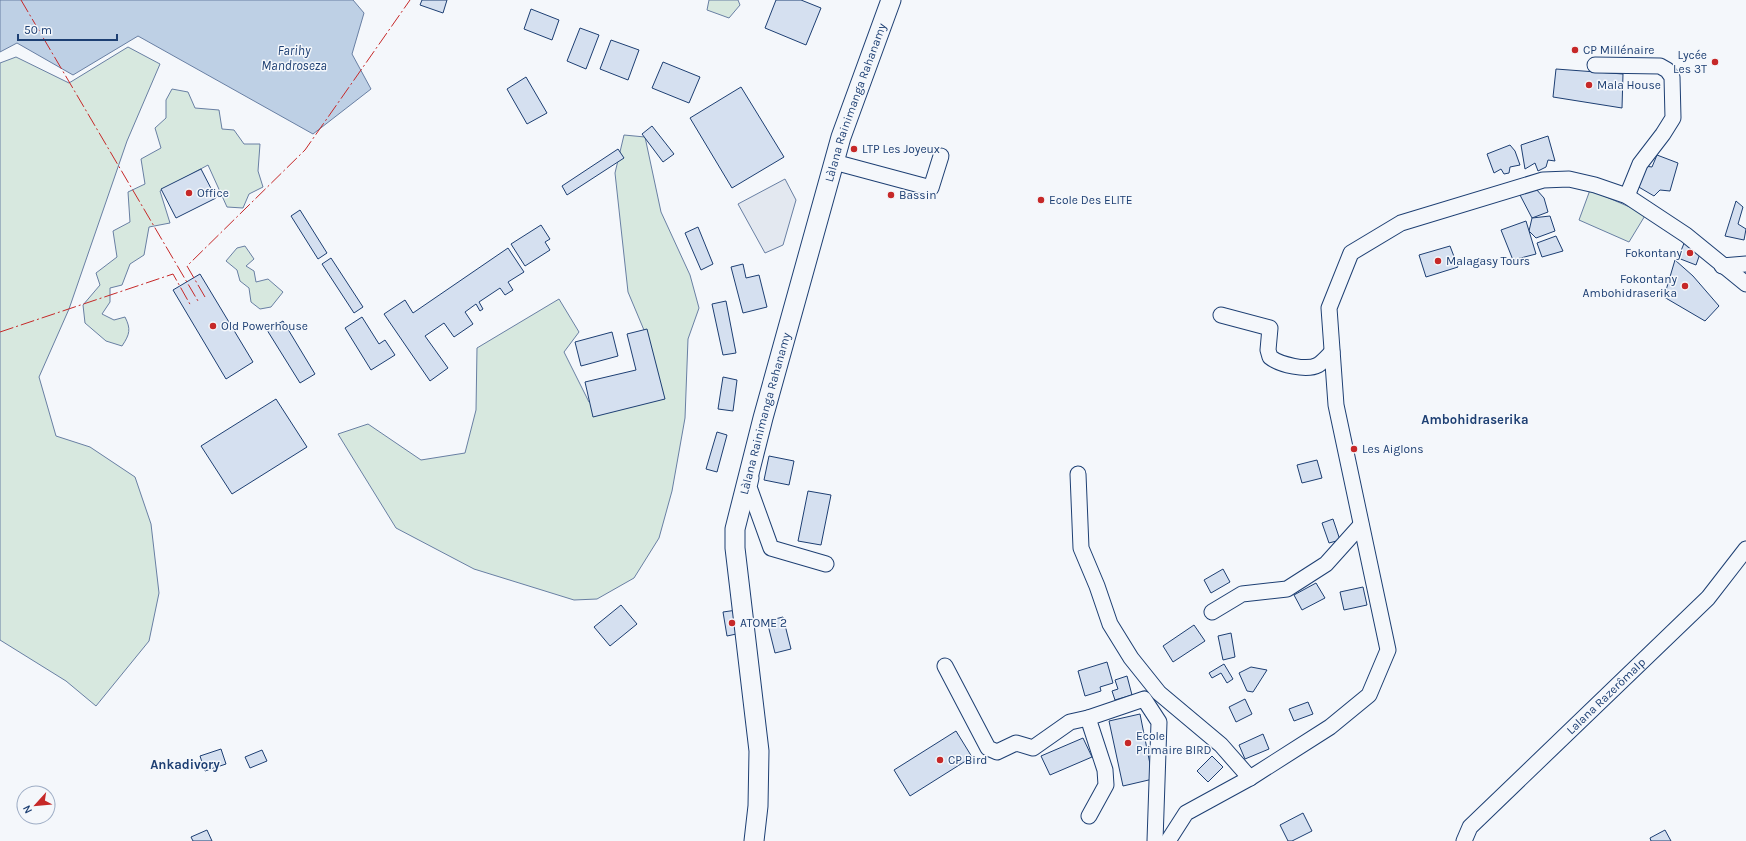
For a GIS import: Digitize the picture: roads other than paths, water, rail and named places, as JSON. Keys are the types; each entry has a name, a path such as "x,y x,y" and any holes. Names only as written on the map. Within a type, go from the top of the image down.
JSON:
{"main road":[{"name":"Làlana Rainimanga Rahanamy","path":"754,841 758,806 759,750 734,540 734,529 763,418 834,162 891,0"}],"street":[{"path":"1595,65 1660,66 1667,70 1672,77 1673,118 1663,134 1640,164 1627,196"},
{"path":"834,162 931,188 941,156"},
{"path":"1168,841 1186,813 1250,778 1330,727 1369,695 1388,650 1336,405 1329,308 1351,253 1401,223 1543,180 1569,179 1595,185 1627,196 1686,235 1722,266 1746,284"},
{"path":"1722,266 1746,264"},
{"path":"1221,315 1270,328 1268,350 1270,357 1275,361 1288,366 1310,368 1318,365 1332,352"},
{"path":"763,418 749,487 771,548 826,564"},
{"path":"1078,474 1081,548 1097,586 1110,624 1131,658 1159,693 1220,745 1250,778"},
{"path":"1212,612 1242,594 1287,589 1326,564 1361,525"},
{"name":"Lalana Razerômalp","path":"1464,841 1470,827 1708,598 1746,549"},
{"path":"945,666 988,748 997,752 1016,743 1033,748 1070,722 1088,718 1144,699 1159,722 1155,841"},
{"path":"1088,718 1105,770 1106,785 1089,816"}],"water":[{"name":"Farihy Mandroseza","path":"0,0 353,0 364,13 352,54 371,89 313,134 138,36 73,75 17,43 0,52"}],"place":[{"name":"CP Millénaire","path":"1575,50"},
{"name":"Lycée Les 3T","path":"1715,62"},
{"name":"Mala House","path":"1589,85"},
{"name":"LTP Les Joyeux","path":"854,149"},
{"name":"Office","path":"189,193"},
{"name":"Bassin","path":"891,195"},
{"name":"Ecole Des ELITE","path":"1041,200"},
{"name":"Fokontany","path":"1690,253"},
{"name":"Malagasy Tours","path":"1438,261"},
{"name":"Fokontany Ambohidraserika","path":"1685,286"},
{"name":"Old Powerhouse","path":"213,326"},
{"name":"Les Aiglons","path":"1354,449"},
{"name":"ATOME 2","path":"732,623"},
{"name":"Ecole Primaire BIRD","path":"1128,743"},
{"name":"CP Bird","path":"940,760"}],"district":[{"name":"Ambohidraserika","path":"1475,419"},
{"name":"Ankadivory","path":"185,764"}]}
